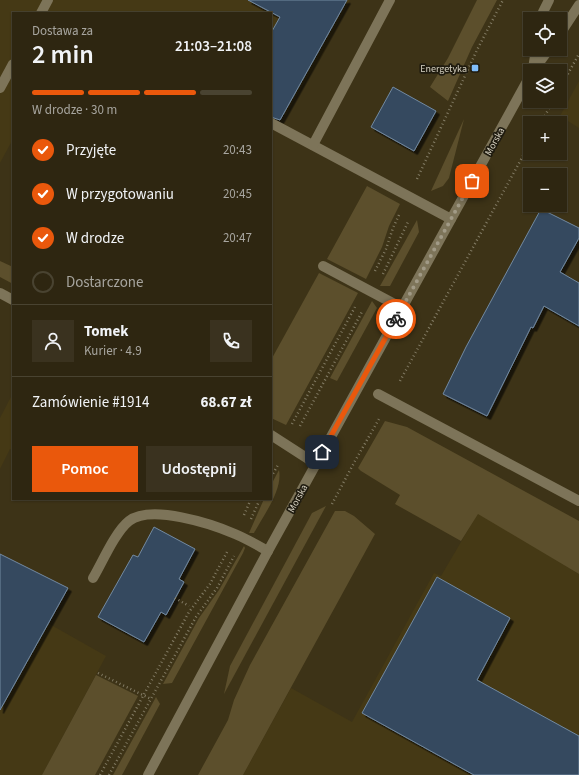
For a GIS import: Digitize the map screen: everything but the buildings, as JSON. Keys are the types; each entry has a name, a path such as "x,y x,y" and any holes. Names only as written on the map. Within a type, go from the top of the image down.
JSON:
{"street":[{"path":"42,12 48,0"},
{"path":"313,145 390,0"},
{"path":"543,12 549,0"},
{"path":"567,23 579,4"},
{"path":"0,88 12,66"},
{"name":"Morska","path":"148,775 316,464 523,89"},
{"path":"272,124 451,219"},
{"path":"323,266 402,308"},
{"path":"0,293 12,299"},
{"path":"378,394 579,501"},
{"path":"272,436 316,464"},
{"path":"93,578 121,529 130,520 143,516 159,514 211,525 240,536 268,552"}],"path":[{"path":"414,186 477,50 503,0"},
{"path":"567,75 579,54"},
{"path":"332,504 523,156"},
{"path":"300,426 369,290 386,249 395,222 401,211"},
{"path":"291,426 410,219"},
{"path":"272,473 278,465"},
{"path":"109,775 198,611 217,588 240,536 251,500"},
{"path":"100,775 189,612 210,584 240,536 259,500"},
{"path":"175,598 189,606"},
{"path":"98,672 151,698"}],"shaded area":[{"path":"0,0 350,0 323,54 295,98 286,116 272,109 272,12 12,12 12,141 0,163"},
{"path":"477,0 497,0 472,47 448,101 430,87 448,58"},
{"path":"579,81 579,128 567,120 567,116 560,116 564,108 567,108 567,103"},
{"path":"464,119 449,178 443,186 431,191"},
{"path":"367,186 400,204 389,226 382,247 366,279 327,259"},
{"path":"417,220 419,232 390,286 380,286"},
{"path":"0,261 12,267 12,283 0,277"},
{"path":"319,273 358,293 286,425 272,418 272,358"},
{"path":"372,301 377,308 337,381 330,378"},
{"path":"12,395 12,450 10,449 0,469 0,418"},
{"path":"385,421 407,427 579,521 579,574 478,514 461,541 395,504 400,495 358,468"},
{"path":"279,470 278,486 271,503 254,533 249,533 264,500 272,500 272,483"},
{"path":"326,506 224,694 230,666 312,513"},
{"path":"335,511 345,511 354,516 375,534 243,775 198,775 228,720 234,700 250,665"},
{"path":"478,513 579,574 579,775 243,775 291,688 352,722 434,573 441,576"},
{"path":"244,546 245,548 243,553 172,683 163,684 199,618 219,590"},
{"path":"0,596 106,656 42,775 0,775"},
{"path":"96,675 138,696 95,775 42,775"},
{"path":"156,697 160,704 122,775 113,775"}],"way so far":[{"path":"396,319 472,181"}],"place":[{"name":"Energetyka","path":"475,68"}],"route":[{"path":"322,452 396,319"}]}
